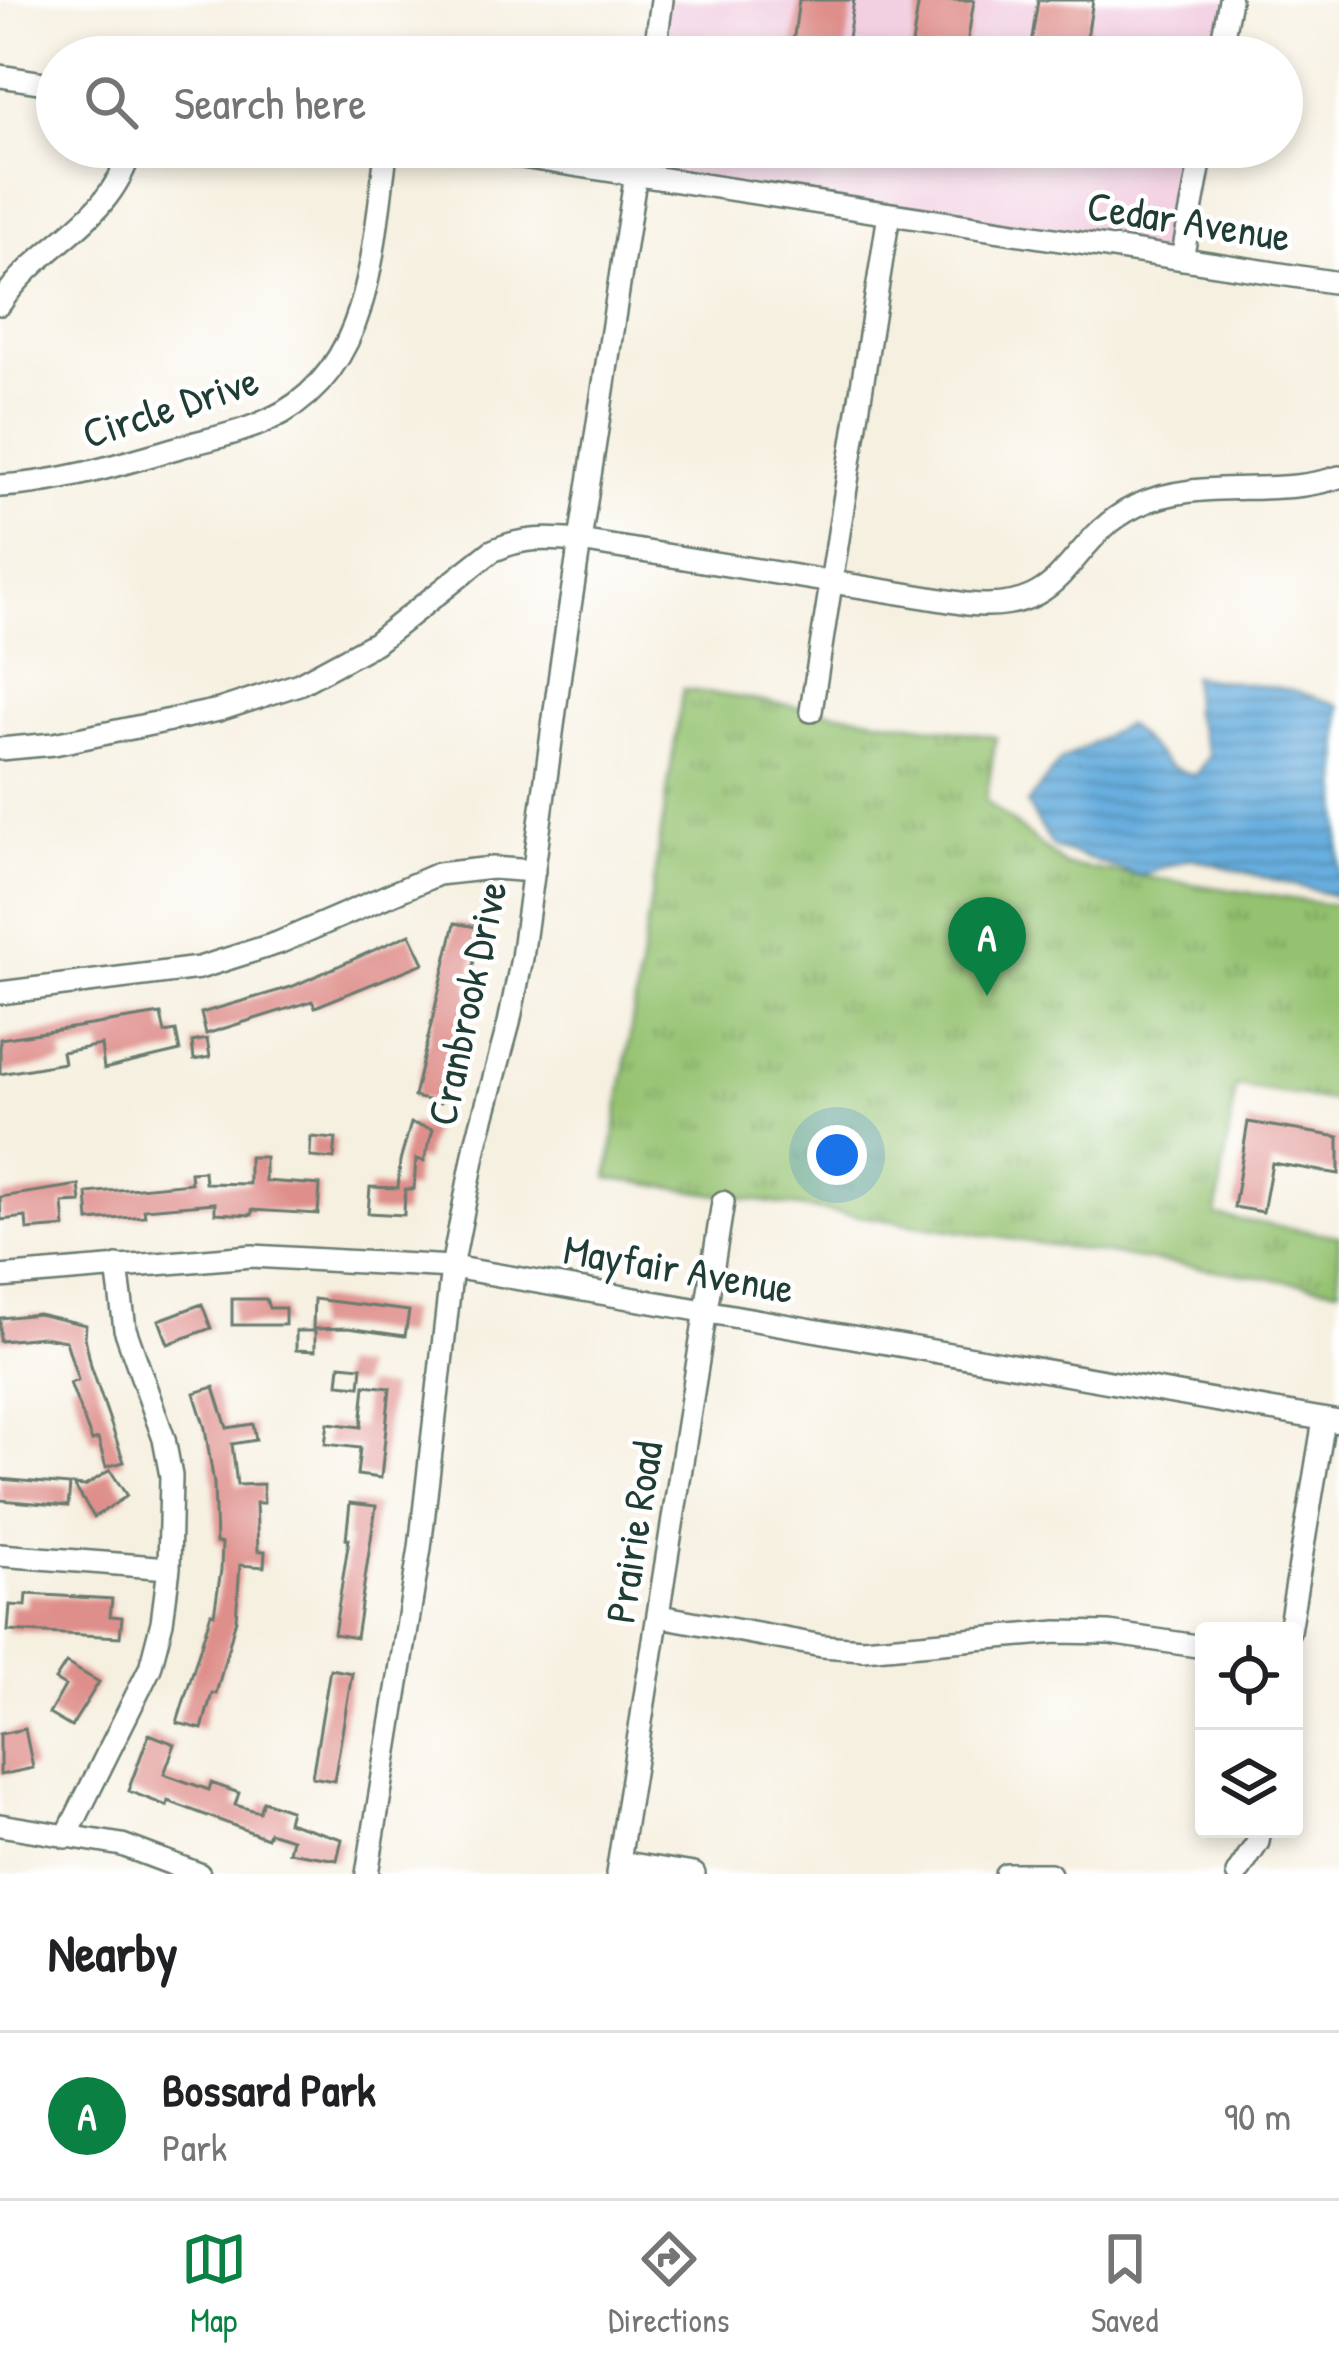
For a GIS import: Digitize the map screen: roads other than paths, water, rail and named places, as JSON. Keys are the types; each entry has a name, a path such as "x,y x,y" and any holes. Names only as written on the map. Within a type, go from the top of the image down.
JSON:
{"street":[{"path":"657,36 662,0"},
{"path":"1223,36 1230,0"},
{"path":"0,76 36,82"},
{"path":"0,304 32,264 100,209 125,168"},
{"name":"Circle Drive","path":"0,486 77,477 244,429 289,410 310,394 337,363 355,329 383,168"},
{"name":"Cedar Avenue","path":"595,168 1339,283"},
{"name":"Cranbrook Drive","path":"368,1874 420,1548 452,1267 476,1144 509,1023 636,168"},
{"path":"1183,259 1199,168"},
{"path":"811,711 889,214"},
{"path":"0,749 54,744 279,692 375,644 491,551 530,538 967,604 1006,605 1048,588 1104,526 1143,502 1339,477"},
{"path":"0,993 199,968 278,943 438,874 492,868 534,871"},
{"name":"Prairie Road","path":"618,1868 723,1202"},
{"name":"Mayfair Avenue","path":"0,1277 252,1256 452,1267 1331,1421"},
{"path":"66,1837 150,1668 169,1568 171,1476 164,1439 125,1329 117,1266"},
{"path":"1291,1622 1331,1421"},
{"path":"0,1555 169,1568"},
{"path":"660,1616 863,1649 1058,1632 1109,1633 1195,1646"},
{"path":"0,1825 122,1845 199,1874"},
{"path":"1237,1874 1259,1838"},
{"path":"618,1868 694,1874"},
{"path":"1006,1874 1050,1874"}],"water":[{"path":"1192,676 1293,690 1339,705 1339,897 1191,858 1140,876 1053,847 1027,804 1060,761 1126,724 1169,766 1195,776 1209,755 1193,713"}],"place":[{"name":"Bossard Park","path":"987,996"}]}
